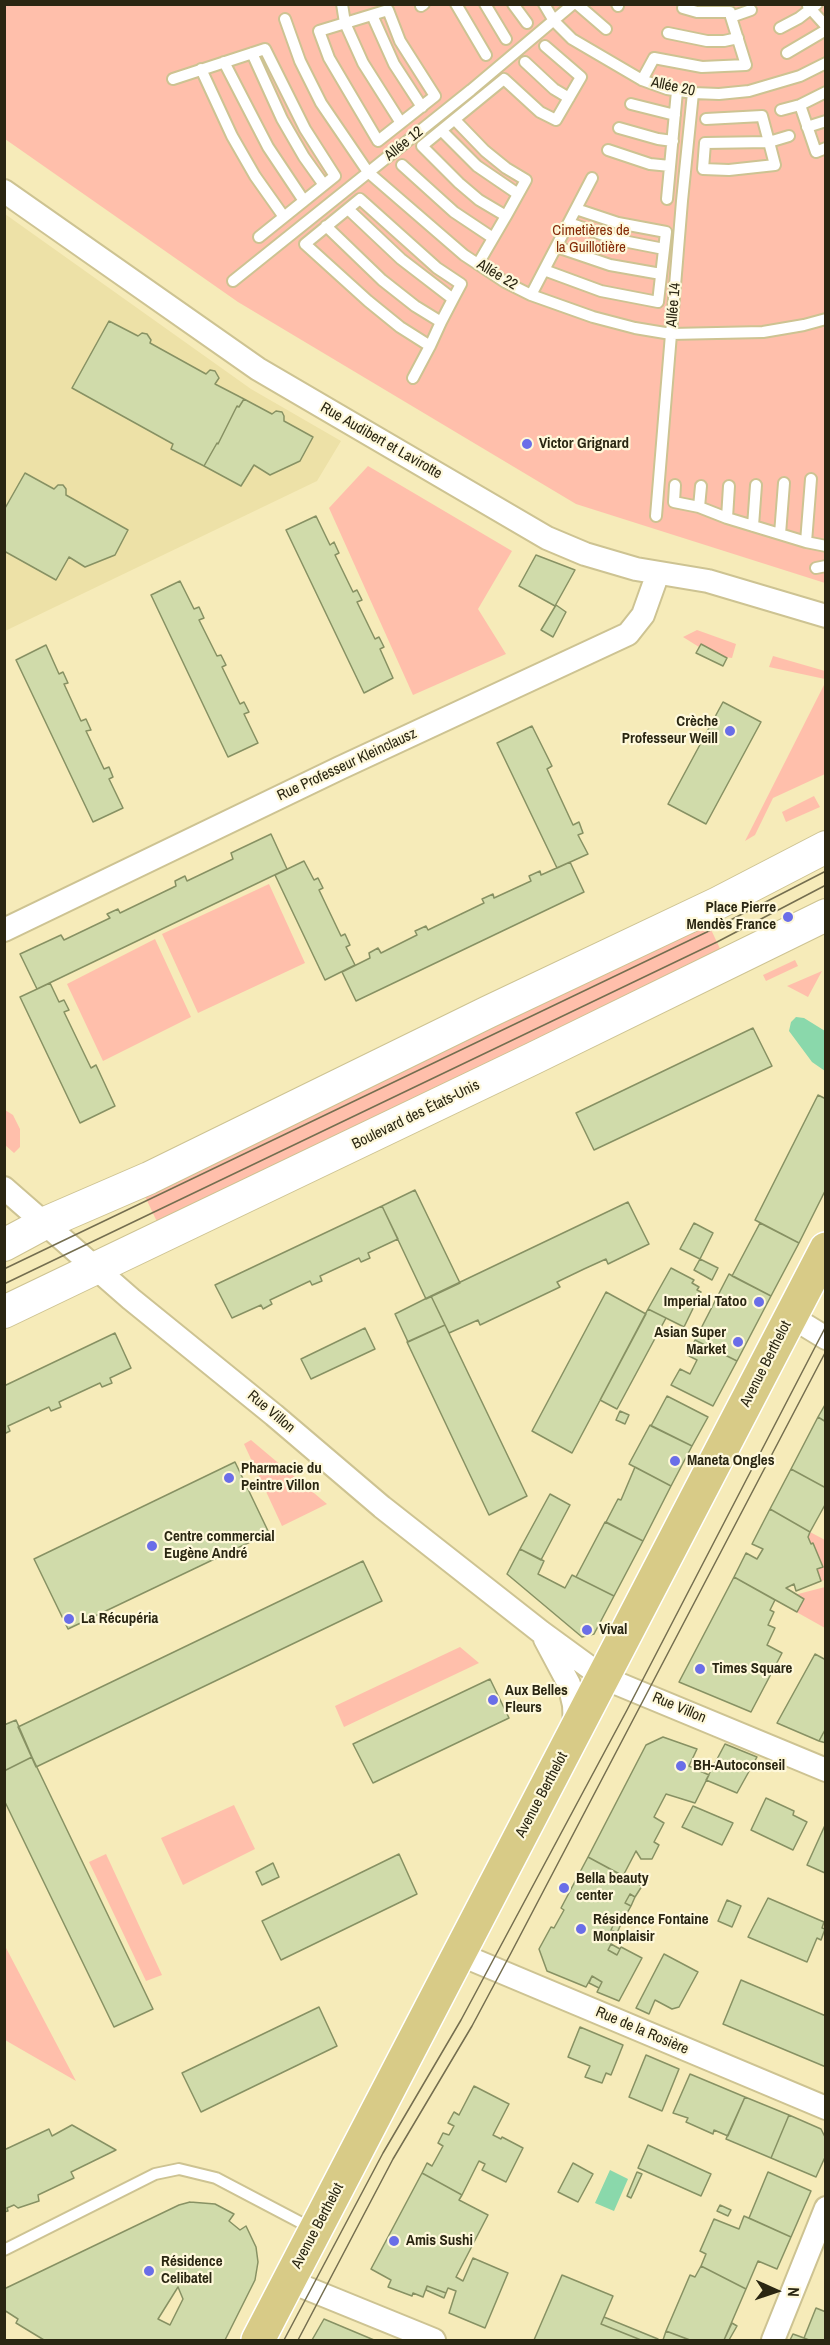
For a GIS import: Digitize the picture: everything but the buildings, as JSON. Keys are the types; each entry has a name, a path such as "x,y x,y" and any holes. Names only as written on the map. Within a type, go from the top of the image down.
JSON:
{"main road":[{"path":"4,1245 45,1224 149,1178 477,1017 718,903 825,848"},
{"name":"Boulevard des États-Unis","path":"4,1312 99,1269 825,915"},
{"name":"Avenue Berthelot","path":"258,2340 825,1250"}],"street":[{"name":"Rue Audibert et Lavirotte","path":"4,191 258,369 547,538 585,554 636,569 708,581 825,616"},
{"name":"Rue Professeur Kleinclausz","path":"4,930 340,768 628,634 643,615 658,573"},
{"name":"Rue Audibert et Lavirotte","path":"796,609 825,627"},
{"name":"Rue Villon","path":"4,1188 131,1299 157,1318 382,1507 541,1632 604,1678 825,1770"},
{"path":"790,1316 825,1338"},
{"name":"Rue Villon","path":"541,1632 569,1684 574,1705 576,1731"},
{"name":"Rue de la Rosière","path":"459,1954 825,2108"},
{"path":"773,2340 825,2208"},
{"path":"289,2281 434,2340"}],"lane":[{"path":"342,4 345,23 367,71 401,123"},
{"path":"456,4 486,55"},
{"path":"485,4 506,39"},
{"path":"513,4 527,23"},
{"name":"Allée 20","path":"544,4 554,21 572,39 642,80 677,91 720,94 749,91 800,76 825,63"},
{"name":"Allée 12","path":"233,281 575,4 606,29"},
{"path":"780,28 812,6 825,28 787,53"},
{"path":"642,80 654,58 709,68 746,65 730,12 697,12 682,8"},
{"path":"388,10 400,41 435,96 378,141 329,58 319,31 345,23 388,10"},
{"path":"731,17 750,10"},
{"path":"372,15 394,64 422,107"},
{"name":"Allée 22","path":"285,19 300,61 321,103 368,172 464,255 531,295 592,317 671,334 763,332 825,319"},
{"path":"668,33 707,41 738,38"},
{"path":"506,216 465,189 422,146 504,79 540,112 556,120 581,77 545,46"},
{"path":"172,79 265,49 305,129 335,176 259,237"},
{"path":"252,53 282,119 304,157 324,185"},
{"path":"225,62 263,138 285,176 304,201"},
{"path":"525,62 554,89 569,98"},
{"path":"201,69 213,99 238,146 255,176 284,217"},
{"path":"667,199 677,91"},
{"path":"781,111 800,105 825,92"},
{"name":"Allée 14","path":"656,516 693,93"},
{"path":"631,104 675,115"},
{"path":"800,105 816,152 825,148"},
{"path":"706,119 762,116 769,142 775,165 747,169 703,169 705,143 769,142 789,136"},
{"path":"455,120 485,151 526,180 478,264"},
{"path":"807,127 825,121"},
{"path":"620,128 673,141"},
{"path":"442,131 477,166 518,194"},
{"path":"608,150 650,164 670,166"},
{"path":"402,165 454,212 493,238"},
{"path":"531,295 592,178"},
{"path":"413,378 430,346 461,284 428,262 360,199 305,244 368,301 400,327 430,346"},
{"path":"348,209 401,259 453,299"},
{"path":"544,270 600,291 658,302 666,232 618,223 576,209"},
{"path":"569,223 618,240 664,249"},
{"path":"326,226 382,280 415,306 441,322"},
{"path":"556,247 610,265 661,274"},
{"path":"806,542 811,479"},
{"path":"780,534 784,483"},
{"path":"675,485 674,502 699,507 726,518 825,546"},
{"path":"753,526 756,485"},
{"path":"699,507 701,486"},
{"path":"726,518 729,486"},
{"path":"4,2250 155,2174 179,2169 216,2178 316,2230"}],"shaded area":[{"path":"5,214 251,389 341,441 317,481 5,631"},
{"path":"796,1017 804,1018 825,1031 825,1071 812,1062 789,1031 791,1022"},
{"path":"610,2170 628,2179 614,2211 595,2203"}],"green space":[{"name":"Cimetières de la Guillotière","path":"5,5 825,5 825,583 576,504 238,302 5,139"},
{"path":"368,466 512,551 478,609 506,654 413,695 329,508"},
{"path":"697,630 736,644 732,658 725,657 701,644 699,647 683,637"},
{"path":"773,656 825,671 825,679 769,667"},
{"path":"825,683 825,774 773,798 755,835 745,841"},
{"path":"814,796 820,807 786,822 782,812"},
{"path":"269,884 305,963 198,1013 162,934"},
{"path":"705,917 724,957 160,1228 141,1188"},
{"path":"155,939 191,1017 103,1061 67,984"},
{"path":"795,960 798,966 766,981 763,975"},
{"path":"822,971 808,997 787,986"},
{"path":"5,1110 13,1115 20,1129 20,1147 14,1153 5,1145"},
{"path":"251,1440 327,1504 282,1526 244,1444"},
{"path":"810,1532 825,1540 825,1580 821,1581 808,1537"},
{"path":"825,1587 825,1628 775,1600"},
{"path":"460,1647 479,1663 344,1727 335,1706"},
{"path":"234,1805 255,1849 183,1885 161,1838"},
{"path":"106,1854 162,1975 146,1981 89,1862"},
{"path":"5,1946 76,2081 5,2040"}],"tram line":[{"path":"4,1269 711,930 826,871"},
{"path":"4,1284 717,942 826,885"},
{"path":"284,2340 383,2153 461,2020 627,1710 826,1326"},
{"path":"298,2340 393,2159 472,2026 511,1953 826,1351"}],"place":[{"name":"Victor Grignard","path":"527,444"},
{"name":"Crèche Professeur Weill","path":"730,731"},
{"name":"Place Pierre Mendès France","path":"788,917"},
{"name":"Imperial Tatoo","path":"759,1302"},
{"name":"Asian Super Market","path":"738,1342"},
{"name":"Maneta Ongles","path":"675,1461"},
{"name":"Pharmacie du Peintre Villon","path":"229,1478"},
{"name":"Centre commercial Eugène André","path":"152,1546"},
{"name":"La Récupéria","path":"69,1619"},
{"name":"Vival","path":"587,1630"},
{"name":"Times Square","path":"700,1669"},
{"name":"Aux Belles Fleurs","path":"493,1700"},
{"name":"BH-Autoconseil","path":"681,1766"},
{"name":"Bella beauty center","path":"564,1888"},
{"name":"Résidence Fontaine Monplaisir","path":"581,1929"},
{"name":"Amis Sushi","path":"394,2241"},
{"name":"Résidence Celibatel","path":"149,2271"}]}
